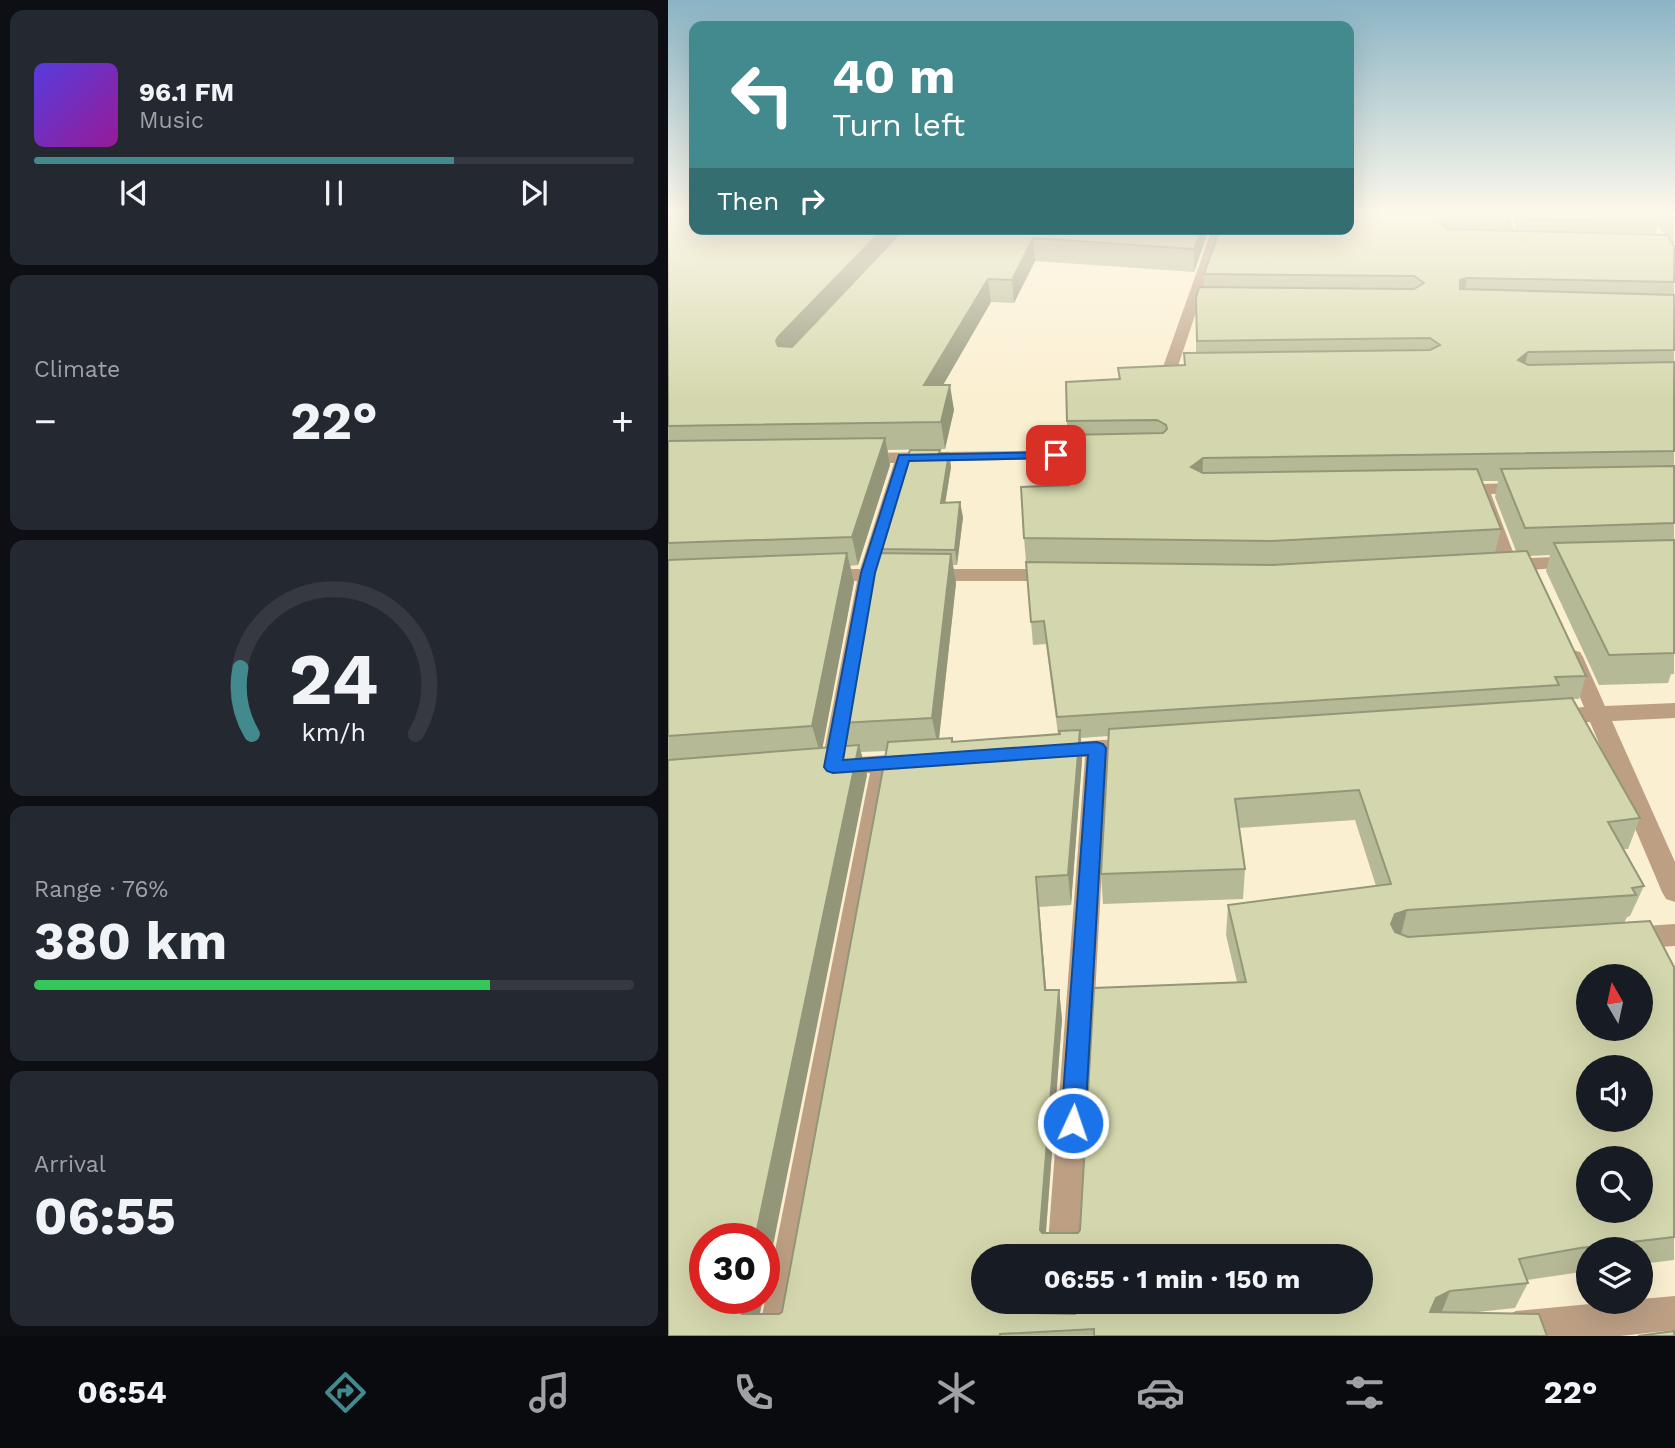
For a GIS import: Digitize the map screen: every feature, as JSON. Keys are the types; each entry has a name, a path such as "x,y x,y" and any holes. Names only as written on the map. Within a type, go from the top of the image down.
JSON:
{"street":[{"path":"1204,277 1197,304 1170,367 1176,373 1204,372"},
{"path":"848,458 1117,454"},
{"path":"833,767 868,573 904,457"},
{"path":"1509,565 1473,489 1549,488"},
{"path":"1482,566 1596,562"},
{"path":"1530,564 1541,589"},
{"path":"801,576 868,573 1076,576"},
{"path":"1564,639 1599,713 1674,891"},
{"path":"1529,718 1674,710"},
{"path":"1030,753 1153,744"},
{"path":"1066,1244 1097,748"},
{"path":"807,768 937,760"},
{"path":"776,1336 883,763"},
{"path":"1606,940 1674,935"},
{"path":"1482,1332 1674,1313"},
{"path":"1059,1336 1061,1314"}],"building":[{"path":"668,277 836,277 778,337 778,346 792,347 858,277 1013,277 1012,280 988,279 924,385 950,385 941,422 668,426"},
{"path":"1416,277 1674,277 1674,282 1467,278 1460,280 1460,289 1674,295 1674,350 1528,352 1518,360 1528,365 1674,362 1674,451 1203,458 1191,467 1203,473 1477,469 1501,529 1272,541 1024,538 1021,487 1069,485 1067,435 1163,433 1167,429 1166,425 1157,420 1067,421 1066,382 1120,379 1118,368 1185,365 1184,353 1430,350 1440,345 1430,338 1197,341 1196,298 1199,287 1414,289 1424,283"},
{"path":"885,438 852,537 668,543 668,441"},
{"path":"910,450 940,450 939,453 949,453 941,503 960,502 955,550 879,549"},
{"path":"1674,466 1674,523 1525,528 1501,469"},
{"path":"1674,540 1674,653 1609,655 1554,543"},
{"path":"1527,551 1586,676 1555,677 1559,685 1057,717 1044,621 1031,622 1026,562 1272,565"},
{"path":"847,553 812,726 668,736 668,560"},
{"path":"872,553 951,554 932,718 841,723"},
{"path":"1572,698 1640,818 1608,822 1644,886 1632,888 1636,895 1407,910 1395,914 1391,924 1395,932 1408,937 1650,921 1674,967 1674,1237 1653,1239 1653,1237 1576,1237 1576,1249 1519,1259 1528,1283 1450,1291 1436,1298 1430,1312 1539,1314 1547,1336 1094,1336 1094,1329 1000,1336 668,1336 668,760 859,745 758,1223 689,1223 689,1314 782,1312 888,742 952,738 952,742 1060,734 1059,731 1080,730 1068,875 1036,877 1045,990 1059,990 1040,1230 1042,1233 1078,1233 1080,1230 1094,988 1246,982 1228,905 1391,884 1359,790 1235,799 1245,869 1101,874 1109,729"},
{"path":"1674,1331 1674,1336 1638,1336"}],"route":[{"path":"1056,455 904,457 868,573 833,767 1097,748 1073,1123"}]}
